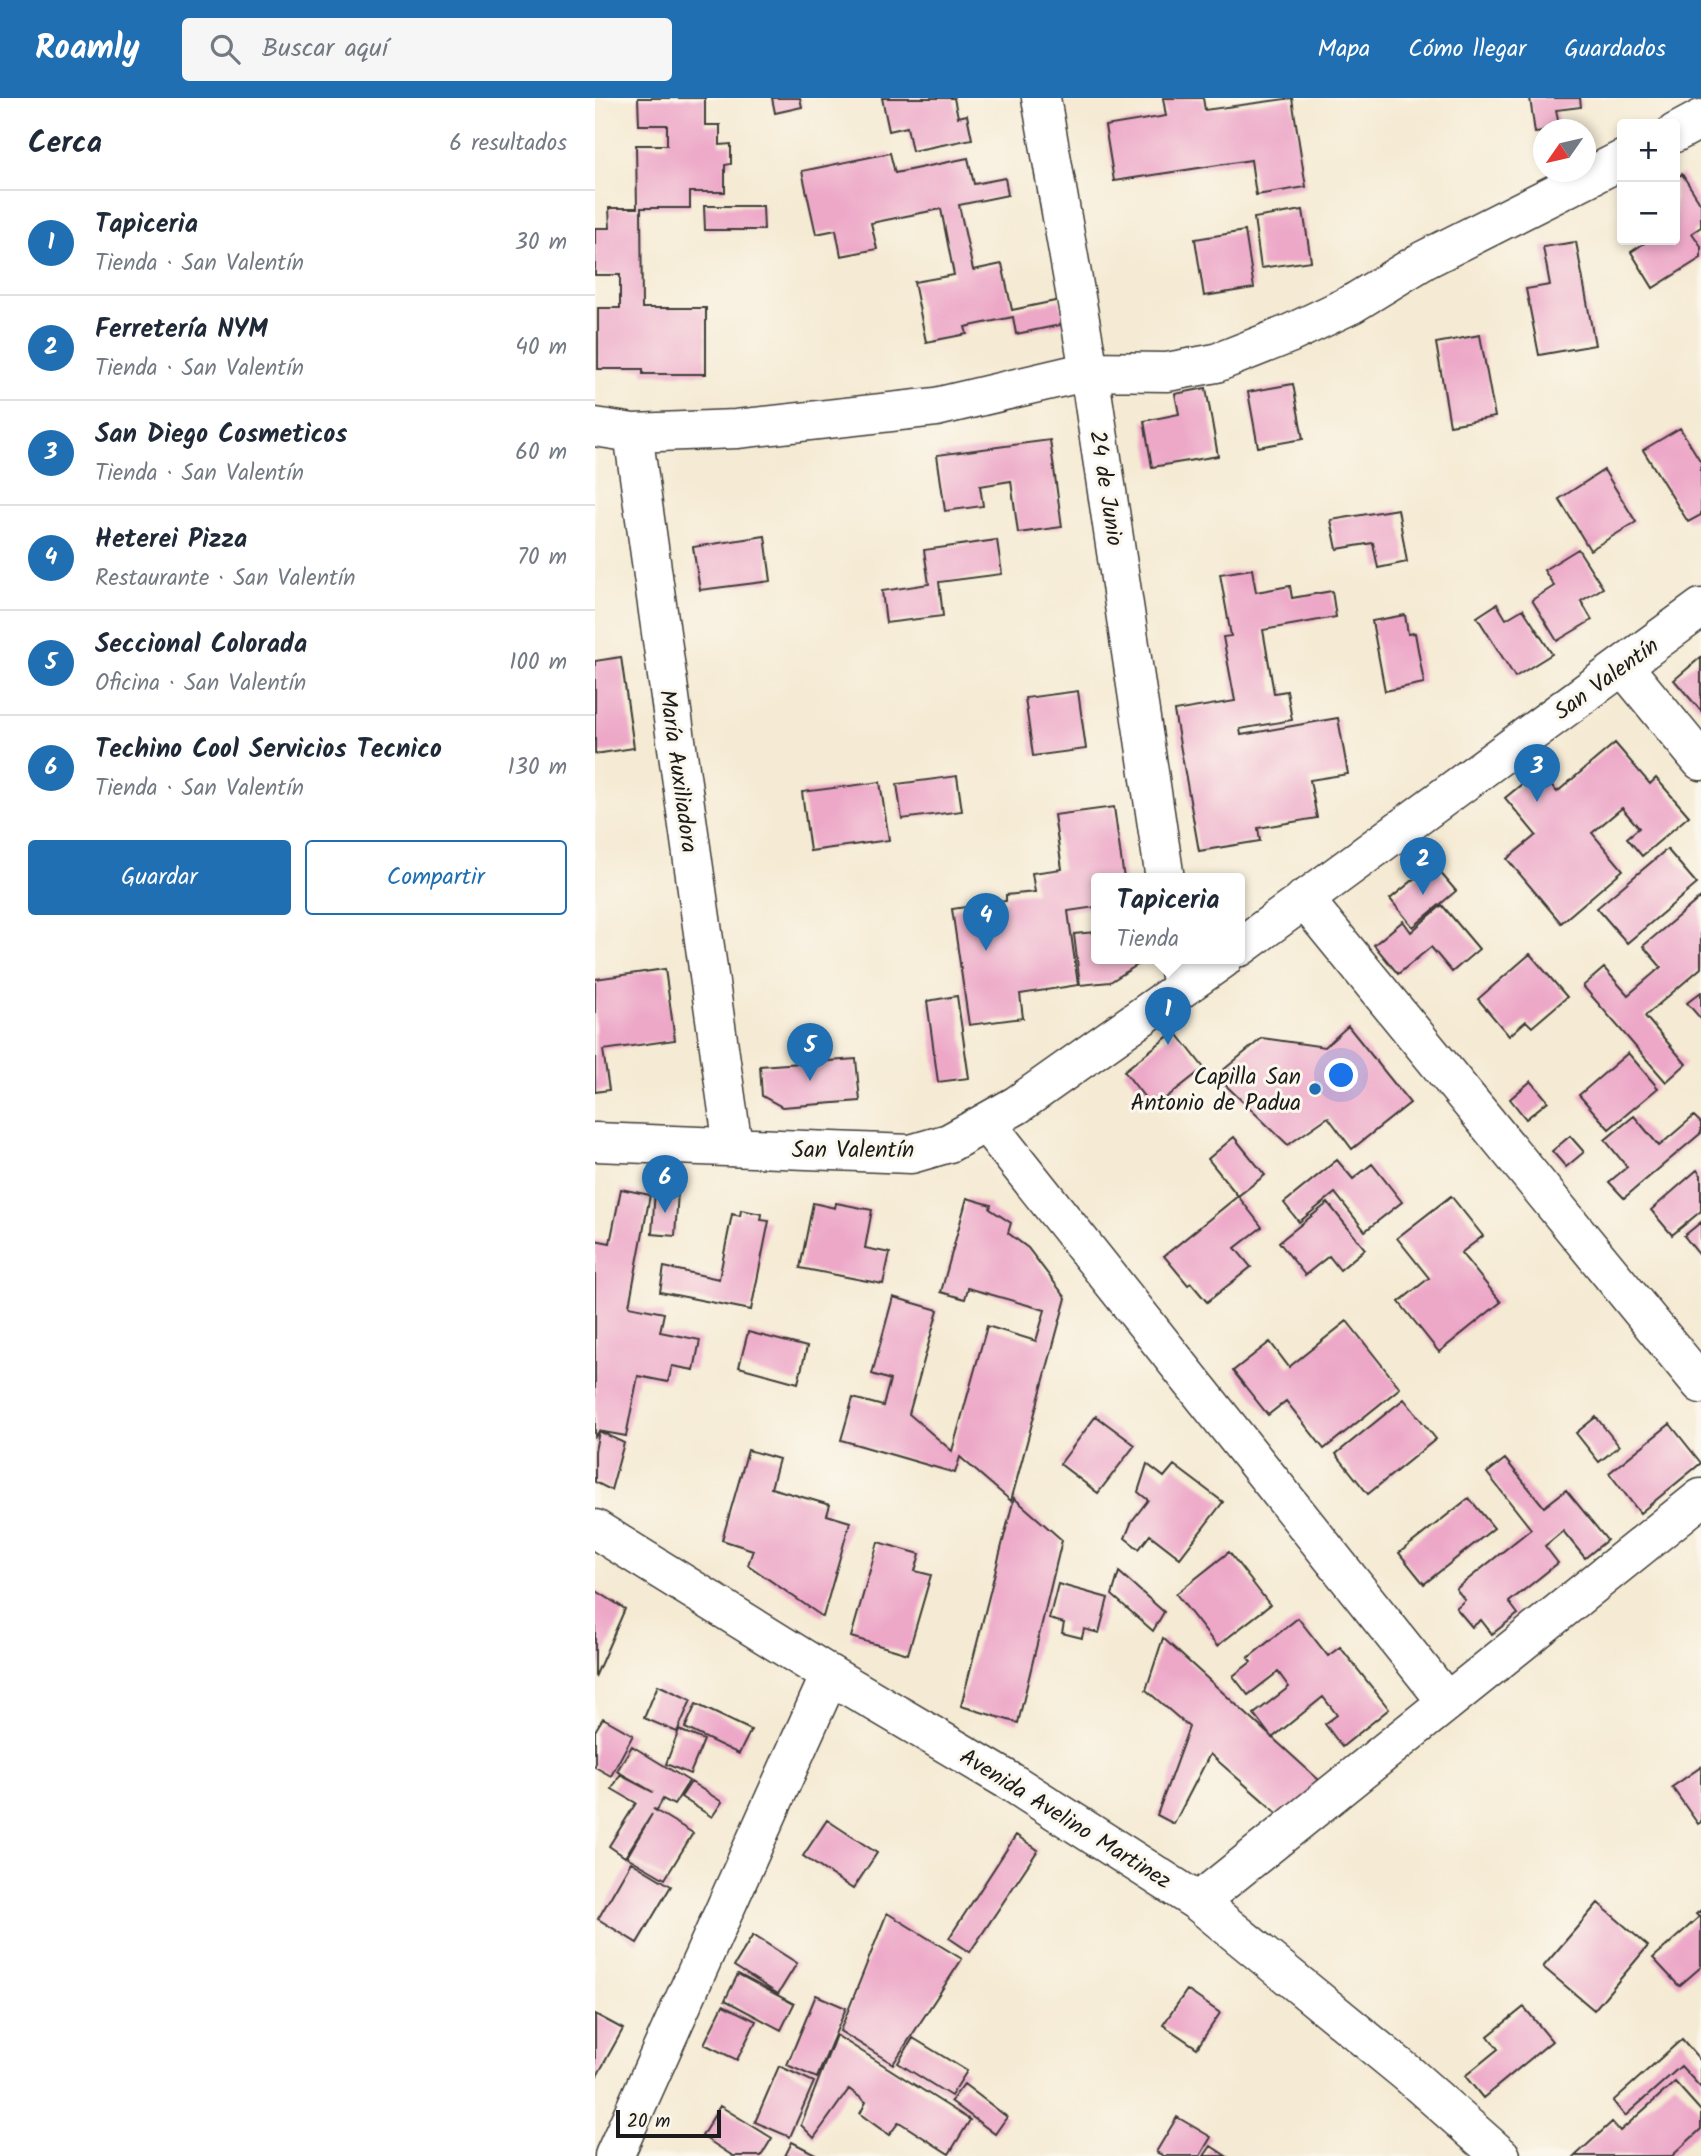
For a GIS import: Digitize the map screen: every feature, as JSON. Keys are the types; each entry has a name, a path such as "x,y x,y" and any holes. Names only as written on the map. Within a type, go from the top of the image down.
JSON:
{"street":[{"name":"24 de Junio","path":"1041,98 1089,371 1164,873"},
{"path":"1680,130 1701,119"},
{"path":"595,427 633,433 736,429 936,407 1089,371 1167,372 1216,363 1352,304 1424,260 1617,163"},
{"name":"María Auxiliadora","path":"633,433 733,1147"},
{"name":"San Valentín","path":"1245,943 1701,608"},
{"path":"1623,666 1701,761"},
{"path":"1304,900 1701,1384"},
{"name":"San Valentín","path":"595,1142 911,1154 949,1143 1017,1105 1180,974 1209,964"},
{"path":"986,1123 1447,1702"},
{"path":"1198,1902 1701,1498"},
{"name":"Avenida Avelino Martinez","path":"595,1529 830,1675 1011,1782 1198,1902 1407,2074 1501,2156"},
{"path":"616,2147 830,1675"}],"building":[{"path":"638,98 705,98 705,125 720,125 720,145 731,144 731,164 725,165 725,192 690,192 690,208 641,208 642,308 706,308 706,374 643,374 643,369 598,369 598,308 620,308 620,275 595,275 595,228 610,228 609,208 637,208 636,145 667,145 667,125 639,125"},
{"path":"772,98 800,98 802,107 775,113"},
{"path":"882,98 954,98 958,117 967,115 972,139 912,151 907,127 889,131"},
{"path":"1163,98 1203,98 1205,110 1292,98 1306,187 1256,195 1251,160 1114,181 1105,126 1166,116"},
{"path":"1530,98 1580,98 1581,107 1556,110 1558,119 1533,119"},
{"path":"890,153 895,173 968,158 974,184 1005,178 1008,195 959,205 973,270 1002,264 1012,310 1060,300 1065,324 1016,334 1013,317 965,327 967,334 926,342 914,282 954,275 941,209 871,223 877,249 841,256 836,230 816,234 802,171"},
{"path":"1682,174 1701,204 1701,227 1692,233 1701,246 1701,258 1653,288 1631,252 1642,245 1680,245"},
{"path":"704,206 763,206 764,230 705,230"},
{"path":"1303,210 1311,261 1261,268 1254,218"},
{"path":"1245,231 1254,288 1204,296 1195,239"},
{"path":"1576,242 1595,345 1539,355 1526,289 1550,285 1543,247"},
{"path":"1480,335 1495,417 1450,425 1436,343"},
{"path":"1293,384 1303,439 1258,447 1248,392"},
{"path":"1206,388 1218,456 1152,467 1144,421 1179,414 1175,394"},
{"path":"1680,428 1701,462 1701,515 1688,522 1643,450"},
{"path":"1050,440 1062,527 1018,533 1011,481 980,486 983,506 945,511 937,455"},
{"path":"1604,470 1636,522 1590,550 1559,499"},
{"path":"1398,509 1407,562 1378,568 1373,543 1337,549 1331,520"},
{"path":"765,536 771,581 700,590 693,547"},
{"path":"997,540 1002,574 939,582 943,616 886,623 882,591 929,584 924,550"},
{"path":"1578,549 1603,588 1581,601 1592,620 1557,641 1532,600 1554,586 1544,570"},
{"path":"1252,569 1256,592 1290,586 1292,598 1332,591 1336,617 1263,630 1274,693 1287,691 1292,720 1240,729 1241,735 1338,718 1348,774 1310,780 1317,818 1258,828 1260,841 1199,851 1174,711 1235,701 1223,637 1231,636 1220,574"},
{"path":"1497,604 1506,619 1523,609 1552,654 1515,677 1477,617"},
{"path":"1405,615 1408,634 1415,633 1424,683 1385,691 1372,621"},
{"path":"621,657 634,748 595,754 595,661"},
{"path":"1701,657 1701,711 1674,680"},
{"path":"1078,691 1086,749 1033,756 1025,698"},
{"path":"1615,743 1650,784 1656,778 1689,816 1642,856 1627,838 1639,828 1622,808 1592,833 1623,870 1561,923 1507,859 1536,835 1505,798 1539,770 1557,792"},
{"path":"957,776 962,811 902,819 897,784"},
{"path":"880,782 889,840 810,851 802,792"},
{"path":"1114,807 1123,873 1091,873 1091,908 1068,911 1078,985 1020,994 1023,1018 969,1025 952,909 1006,901 1006,895 1035,892 1032,873 1062,869 1054,815"},
{"path":"1667,849 1697,884 1627,943 1597,908"},
{"path":"1433,864 1456,891 1413,927 1390,899"},
{"path":"1701,897 1701,968 1645,1016 1686,1064 1666,1082 1583,986 1604,968 1628,995 1661,967 1643,946"},
{"path":"1442,905 1479,949 1452,972 1431,947 1398,974 1374,945 1403,921 1411,932"},
{"path":"1091,932 1091,964 1139,964 1110,982 1080,985 1074,934"},
{"path":"1530,954 1567,997 1532,1027 1526,1021 1509,1036 1478,999"},
{"path":"665,969 675,1040 603,1050 609,1090 595,1092 595,979"},
{"path":"1701,992 1701,1019 1687,1003"},
{"path":"957,996 969,1078 938,1082 927,1001"},
{"name":"Capilla San Antonio de Padua","path":"1348,1026 1410,1103 1352,1149 1328,1117 1288,1145 1216,1076 1262,1038 1325,1047"},
{"path":"1175,1031 1204,1068 1153,1108 1124,1071"},
{"path":"1628,1053 1658,1088 1609,1129 1579,1095"},
{"path":"856,1059 860,1101 782,1107 762,1096 760,1066"},
{"path":"1531,1081 1548,1101 1526,1119 1510,1099"},
{"path":"1634,1116 1659,1146 1694,1116 1701,1123 1701,1133 1624,1198 1609,1182 1627,1167 1605,1140"},
{"path":"1570,1136 1584,1152 1566,1167 1552,1151"},
{"path":"1234,1137 1265,1175 1238,1196 1208,1159"},
{"path":"1337,1160 1353,1179 1372,1164 1402,1202 1365,1231 1335,1193 1299,1222 1284,1203"},
{"path":"1697,1170 1701,1175 1701,1211 1672,1235 1651,1210"},
{"path":"621,1189 650,1195 629,1306 664,1313 660,1332 700,1340 694,1370 672,1366 668,1382 638,1376 626,1436 599,1431 595,1437 595,1240 610,1243"},
{"path":"655,1190 678,1192 675,1236 652,1234"},
{"path":"1238,1196 1262,1227 1235,1248 1251,1267 1207,1302 1191,1283 1188,1285 1164,1256"},
{"path":"1451,1196 1483,1236 1461,1253 1501,1302 1439,1352 1399,1302 1429,1278 1397,1238"},
{"path":"967,1198 991,1205 990,1209 1011,1223 1008,1233 1028,1248 1066,1298 1011,1501 960,1457 955,1473 841,1440 853,1398 883,1406 890,1380 872,1374 893,1297 938,1310 909,1414 952,1451 987,1326 1036,1341 1045,1310 968,1288 965,1299 941,1292"},
{"path":"813,1203 835,1208 836,1203 872,1210 865,1248 890,1253 883,1284 800,1268"},
{"path":"1328,1203 1365,1249 1340,1270 1329,1256 1305,1275 1279,1242"},
{"path":"741,1210 762,1214 761,1220 769,1221 751,1310 660,1292 664,1267 719,1279 732,1214 740,1216"},
{"path":"1701,1222 1701,1257 1684,1236"},
{"path":"1347,1321 1400,1388 1324,1449 1286,1401 1268,1415 1233,1371 1270,1342 1289,1367"},
{"path":"748,1332 807,1347 798,1383 739,1367"},
{"path":"1404,1399 1436,1439 1368,1494 1336,1454"},
{"path":"1096,1416 1135,1445 1098,1493 1060,1464"},
{"path":"1596,1417 1619,1446 1599,1462 1576,1433"},
{"path":"1670,1424 1701,1463 1640,1513 1609,1473"},
{"path":"599,1431 624,1443 611,1490 595,1482 595,1451"},
{"path":"748,1450 779,1459 771,1488 830,1505 827,1515 850,1522 823,1617 748,1565 753,1550 722,1540"},
{"path":"1505,1459 1544,1507 1566,1490 1607,1540 1585,1558 1563,1531 1545,1546 1558,1563 1509,1602 1518,1614 1492,1634 1481,1620 1472,1627 1456,1608 1465,1600 1456,1589 1531,1529 1487,1473"},
{"path":"1147,1464 1164,1477 1174,1465 1223,1502 1180,1558 1150,1535 1139,1549 1125,1538 1132,1521 1148,1500 1138,1492"},
{"path":"1014,1498 1062,1540 1018,1723 961,1706"},
{"path":"1469,1498 1494,1528 1424,1584 1399,1553"},
{"path":"878,1542 920,1554 915,1571 931,1575 908,1654 851,1637"},
{"path":"1229,1552 1270,1605 1217,1646 1176,1594"},
{"path":"1119,1572 1164,1612 1153,1631 1112,1595"},
{"path":"1058,1584 1108,1598 1099,1633 1084,1629 1082,1638 1062,1633 1064,1623 1049,1619"},
{"path":"595,1590 625,1609 595,1677"},
{"path":"1298,1618 1328,1656 1340,1647 1389,1709 1342,1747 1325,1724 1337,1715 1323,1697 1272,1738 1254,1714 1289,1687 1278,1672 1248,1695 1233,1676 1251,1662 1248,1658"},
{"path":"1163,1638 1320,1781 1285,1820 1210,1754 1174,1824 1157,1815 1189,1727 1146,1690"},
{"path":"658,1685 691,1700 677,1732 644,1718"},
{"path":"696,1704 751,1730 739,1754 685,1728"},
{"path":"603,1718 633,1735 611,1776 595,1767 595,1731"},
{"path":"679,1730 704,1740 690,1774 666,1764"},
{"path":"632,1746 689,1781 674,1805 663,1799 657,1810 653,1809 693,1833 665,1879 627,1857 652,1814 625,1857 609,1846 636,1803 612,1789 620,1775 653,1792 617,1771"},
{"path":"1701,1767 1701,1822 1698,1824 1672,1787"},
{"path":"691,1782 722,1802 712,1817 681,1797"},
{"path":"827,1820 877,1853 853,1889 803,1856"},
{"path":"1016,1835 1038,1850 970,1952 949,1938"},
{"path":"631,1862 671,1886 637,1943 598,1919"},
{"path":"1598,1903 1648,1946 1594,2010 1543,1967"},
{"path":"1701,1910 1701,1967 1679,1986 1653,1958 1699,1917 1696,1914"},
{"path":"887,1913 962,1959 893,2064 840,2031"},
{"path":"753,1935 797,1963 778,1994 734,1966"},
{"path":"738,1974 794,2004 781,2030 725,2000"},
{"path":"1187,1990 1220,2013 1197,2048 1163,2025"},
{"path":"816,1995 846,2008 817,2078 787,2065"},
{"path":"723,2005 756,2021 737,2060 704,2044"},
{"path":"1524,2007 1552,2041 1483,2098 1465,2076 1498,2049 1488,2036"},
{"path":"595,2014 623,2029 597,2076 595,2075"},
{"path":"836,2035 970,2120 949,2154 899,2122 889,2135 860,2114 866,2102 849,2089 814,2138 801,2125"},
{"path":"913,2038 967,2071 951,2096 898,2063"},
{"path":"1682,2039 1701,2061 1701,2088 1681,2066 1625,2116 1613,2101"},
{"path":"779,2066 814,2082 790,2137 755,2122"},
{"path":"1675,2082 1701,2111 1701,2129 1672,2156 1575,2156 1612,2122 1620,2131"},
{"path":"964,2084 1007,2117 995,2134 951,2101"},
{"path":"720,2106 772,2138 761,2156 733,2156 702,2136"},
{"path":"1177,2117 1211,2137 1200,2156 1164,2156 1156,2152"},
{"path":"792,2142 819,2156 785,2156"},
{"path":"1211,2146 1226,2156 1204,2156"}],"place":[{"name":"San Diego Cosmeticos","path":"1537,802"},
{"name":"Ferretería NYM","path":"1423,895"},
{"name":"Heterei Pizza","path":"986,951"},
{"name":"Tapiceria","path":"1168,1045"},
{"name":"Seccional Colorada","path":"810,1081"},
{"name":"Capilla San Antonio de Padua","path":"1315,1089"},
{"name":"Techino Cool Servicios Tecnico","path":"665,1213"}]}
